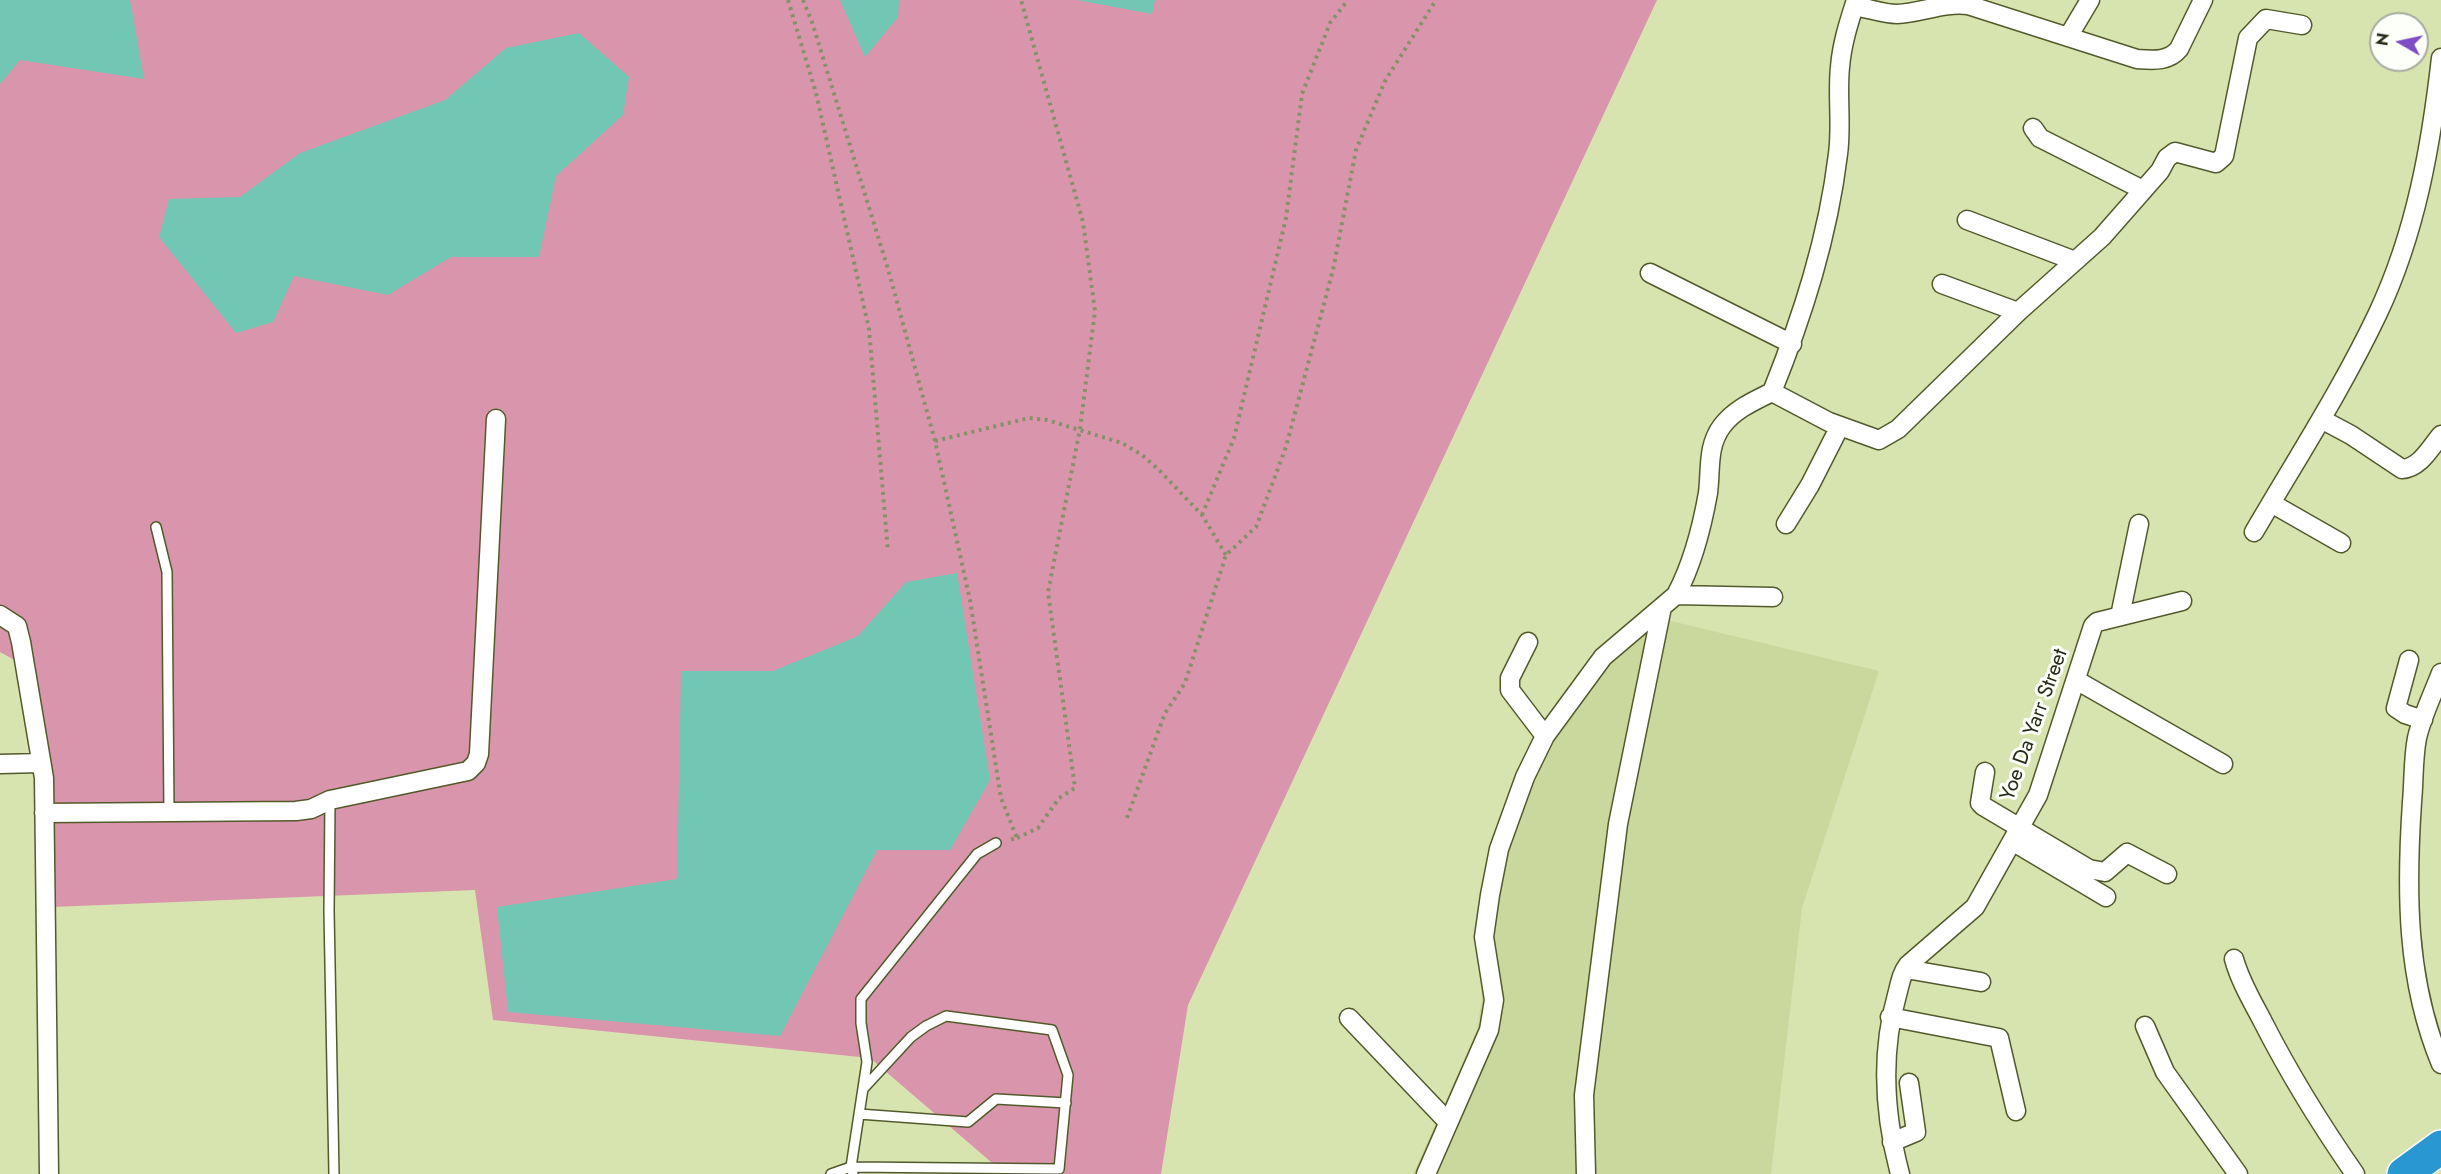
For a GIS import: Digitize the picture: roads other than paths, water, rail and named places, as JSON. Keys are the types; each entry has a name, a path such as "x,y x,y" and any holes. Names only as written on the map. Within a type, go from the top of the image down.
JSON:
{"highway":[{"path":"2404,1174 2441,1147"}],"street":[{"path":"2068,37 2090,0"},
{"path":"1426,1174 1489,1030 1494,1000 1484,938 1499,849 1525,777 1545,736 1603,657 1669,601 1683,582 1699,532 1708,493 1710,450 1722,426 1735,413 1772,392 1792,344 1823,243 1839,151 1839,68 1846,29 1855,3 1895,14 1936,4 1968,5 2137,59 2161,60 2176,53 2179,49 2203,0"},
{"path":"1772,392 1840,426 1879,440 1898,429 2018,312 2102,237 2160,171 2167,158 2175,152 2216,163 2224,156 2248,38 2266,19 2302,24"},
{"path":"2254,532 2378,313 2405,244 2421,190 2432,134 2441,58"},
{"path":"2033,128 2040,138 2143,190"},
{"path":"1967,220 2076,261"},
{"path":"1650,273 1792,344"},
{"path":"1942,284 2018,312"},
{"path":"44,813 296,811 311,809 330,800 468,771 476,764 479,754 496,419"},
{"path":"2320,419 2351,435 2402,469 2410,469 2417,464 2441,435"},
{"path":"1786,524 1810,485 1840,426"},
{"path":"2271,503 2341,543"},
{"path":"2120,616 2139,524"},
{"path":"1669,601 1773,597"},
{"path":"1586,1174 1584,1095 1618,824 1669,601"},
{"name":"Yoe Da Yarr Street","path":"1900,1174 1884,1077 1890,1017 1906,969 1975,907 2038,795 2093,626 2097,622 2182,601"},
{"path":"0,615 16,626 21,642 41,763 44,813 49,1174"},
{"path":"1528,642 1510,678 1510,690 1545,736"},
{"path":"2409,660 2396,708 2404,714 2423,720"},
{"path":"2441,673 2437,695 2423,720 2417,738 2409,843 2408,909 2415,973 2430,1038 2441,1064"},
{"path":"2076,680 2223,764"},
{"path":"0,764 41,763"},
{"path":"1986,772 1980,803 2015,835 2106,897"},
{"path":"2015,835 2089,869 2105,872 2127,854 2167,874"},
{"path":"2234,959 2238,974 2280,1056 2325,1131 2355,1174"},
{"path":"1906,969 1981,982"},
{"path":"1890,1017 1999,1038 2016,1111"},
{"path":"1349,1018 1448,1122"},
{"path":"2145,1026 2164,1072 2238,1174"},
{"path":"1893,1142 1916,1132 1909,1083"}],"lane":[{"path":"156,527 167,572 169,813"},
{"path":"330,800 329,911 334,1174"},
{"path":"852,1171 867,1062 861,1023 861,999 977,854 996,843"},
{"path":"831,1174 852,1171 926,1170 1058,1172 1068,1075 1052,1030 945,1016 911,1037 863,1089"},
{"path":"859,1114 968,1122 996,1099 1066,1103"}],"water":[{"path":"0,0 130,0 144,79 20,60 0,84"},
{"path":"840,0 899,0 898,17 865,57"},
{"path":"1077,0 1155,0 1152,14"},
{"path":"579,33 629,77 623,115 556,176 539,257 451,257 388,295 294,276 273,322 236,333 159,237 169,199 240,197 300,153 445,100 506,48"},
{"path":"957,573 990,780 950,850 877,850 780,1036 508,1012 497,907 677,879 681,671 773,671 858,636 906,582"}]}
